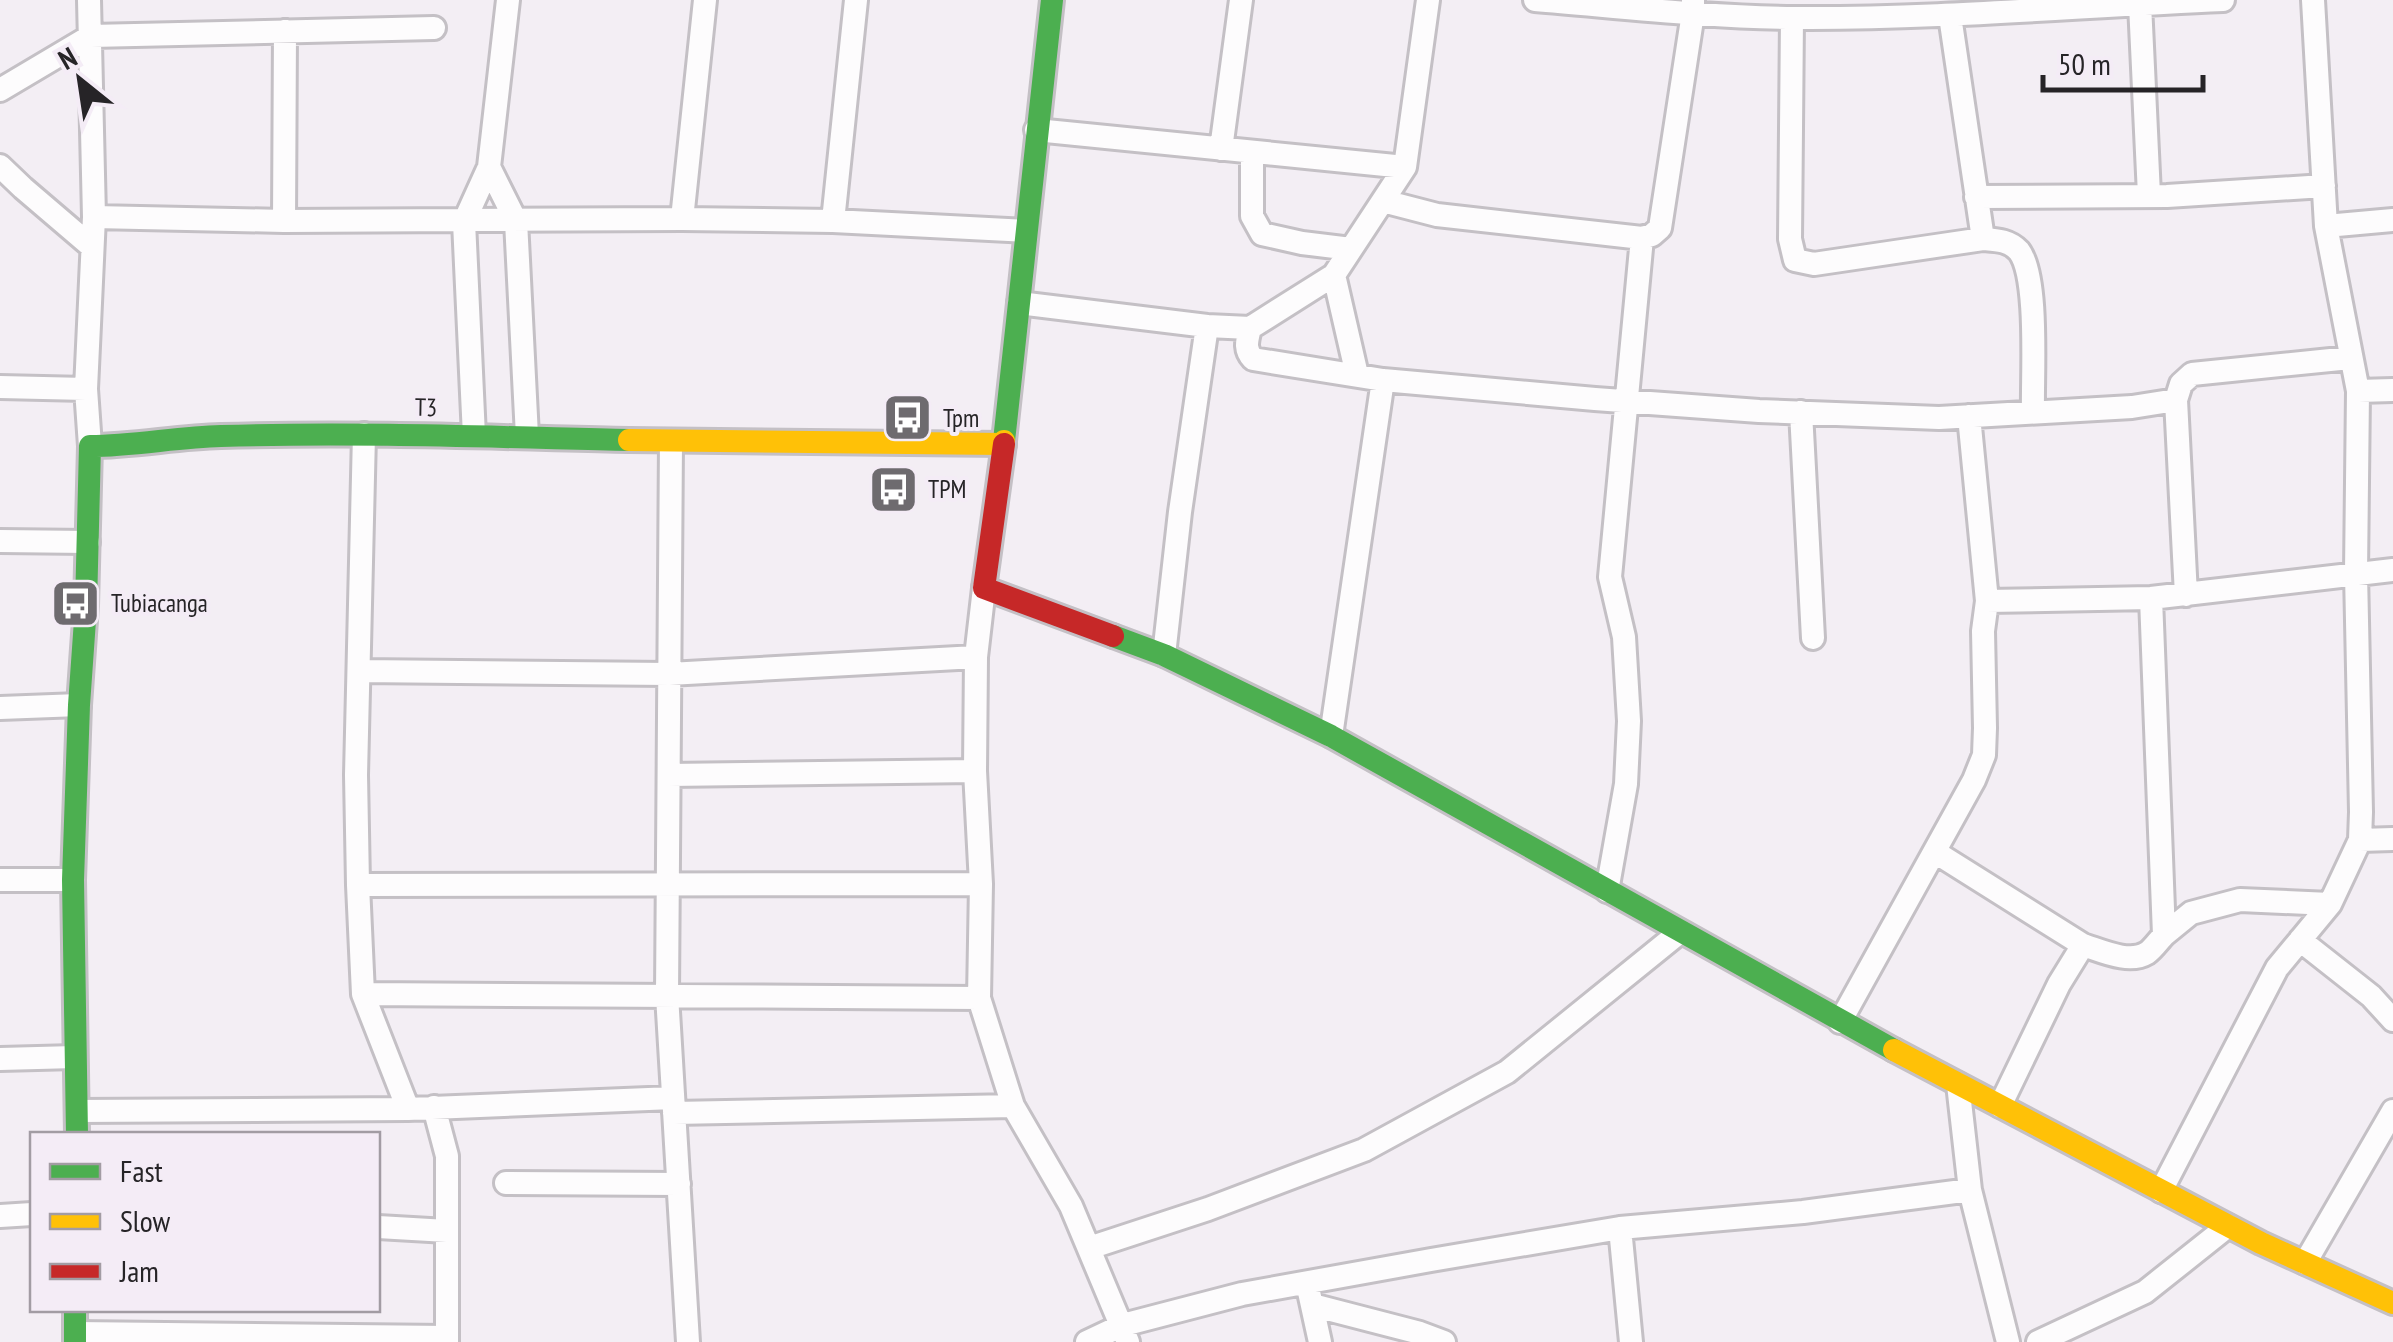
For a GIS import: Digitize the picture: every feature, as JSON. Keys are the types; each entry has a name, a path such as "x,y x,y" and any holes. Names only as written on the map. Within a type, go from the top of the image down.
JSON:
{"street":[{"path":"76,1132 73,880 88,542 90,446 86,389 94,217 89,0"},
{"path":"474,436 464,222 489,167 508,0"},
{"path":"682,219 704,0"},
{"path":"833,220 856,0"},
{"path":"1052,0 1004,444 976,657 979,998 1013,1106 1071,1206 1125,1334"},
{"path":"1222,149 1242,0"},
{"path":"1018,303 1250,328 1334,275 1406,167 1428,0"},
{"path":"1535,0 1693,7 1792,18 1878,8 1950,16 2094,2 2223,0"},
{"path":"2161,1191 2277,968 2330,904 2360,840 2358,392 2326,226 2313,0"},
{"path":"2140,4 2149,195"},
{"path":"1383,202 1437,215 1642,238 1652,234 1660,228 1693,7"},
{"path":"1950,16 1983,239"},
{"path":"1792,18 1790,239 1795,260 1814,264 1983,239 2004,240 2018,251 2029,275 2032,412"},
{"path":"0,90 91,36 434,28"},
{"path":"284,31 284,221"},
{"path":"1036,130 1406,167"},
{"path":"1252,152 1252,216 1262,234 1302,244 1351,249"},
{"path":"0,166 92,247"},
{"path":"489,167 516,221 527,436"},
{"path":"1976,196 2167,196 2324,186"},
{"path":"94,217 464,222 833,220 1026,231"},
{"path":"2326,226 2393,220"},
{"path":"1607,891 1626,784 1629,720 1624,637 1610,576 1642,238"},
{"path":"1334,275 1357,375"},
{"path":"1164,655 1206,326"},
{"path":"1250,328 1246,345 1253,359 1383,380 1626,402 1940,418 2132,407 2176,400"},
{"path":"2186,595 2176,400 2181,384 2192,374 2350,358"},
{"path":"1331,736 1383,380"},
{"path":"0,386 86,389"},
{"path":"2358,392 2393,390"},
{"path":"1801,412 1813,638"},
{"path":"1840,1022 1974,780 1984,755 1983,631 1987,601 1969,416"},
{"path":"364,434 356,775 362,994 408,1109"},
{"name":"T3","path":"90,446 215,436 364,434 1004,444"},
{"path":"672,441 667,995 688,1342"},
{"path":"0,540 88,542"},
{"path":"1987,601 2151,598 2393,570"},
{"path":"984,588 1164,655 1331,736 1840,1022 2228,1226 2393,1303"},
{"path":"2151,598 2164,934"},
{"path":"359,671 669,674 976,657"},
{"path":"0,708 79,705"},
{"path":"668,775 975,772"},
{"path":"2360,840 2393,839"},
{"path":"1934,852 2084,945 2122,956 2136,957 2149,952 2164,934 2191,914 2240,900 2330,904"},
{"path":"0,880 73,880"},
{"path":"358,884 980,884"},
{"path":"1089,1248 1208,1210 1364,1150 1507,1072 1680,932"},
{"path":"2300,940 2372,996 2393,1020"},
{"path":"2000,1106 2059,984 2084,945"},
{"path":"362,994 979,998"},
{"path":"0,1059 75,1057"},
{"path":"1958,1084 1970,1190 2008,1342"},
{"path":"77,1110 1013,1106"},
{"path":"75,1328 447,1340 448,1156 434,1108"},
{"path":"2304,1263 2393,1111"},
{"path":"506,1182 678,1184"},
{"path":"1088,1342 1125,1334 1242,1294 1310,1294 1620,1228 1804,1212 1970,1190"},
{"path":"0,1216 30,1214"},
{"path":"2038,1342 2145,1292 2228,1226"},
{"path":"380,1228 447,1231"},
{"path":"1620,1228 1631,1342"},
{"path":"1310,1294 1320,1342"},
{"path":"1310,1294 1444,1342"}],"traffic: fast":[{"path":"1004,441 1052,0"},
{"path":"77,1132 73,880 90,446 272,435 629,440"},
{"path":"1113,636 1164,655 1331,736 1894,1050"},
{"path":"75,1312 75,1342"}],"traffic: slow":[{"path":"629,440 1004,441"},
{"path":"1894,1050 2261,1243 2393,1303"}],"traffic: jam":[{"path":"1004,444 984,588 1113,636"}],"place":[{"name":"Tpm","path":"908,418"},
{"name":"TPM","path":"893,489"},
{"name":"Tubiacanga","path":"76,603"}]}
